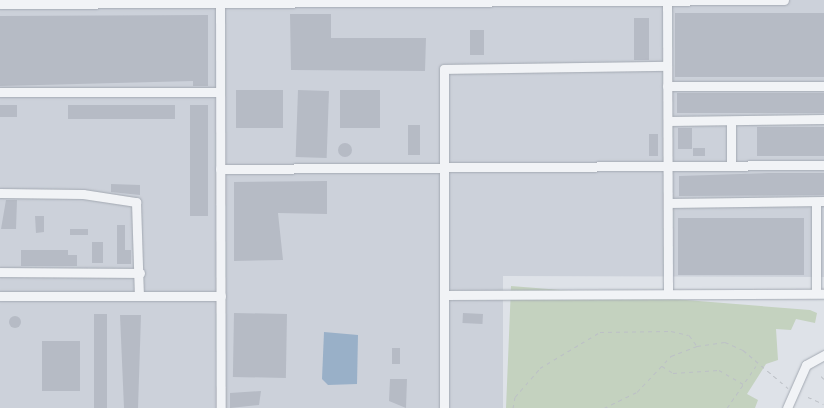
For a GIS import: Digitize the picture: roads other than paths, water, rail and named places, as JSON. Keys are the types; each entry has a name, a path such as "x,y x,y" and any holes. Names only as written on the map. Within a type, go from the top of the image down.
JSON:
{"street":[{"path":"0,4 784,0"},
{"path":"668,294 667,66 671,1"},
{"path":"220,4 221,408"},
{"path":"444,408 444,70 667,66"},
{"path":"668,86 824,86"},
{"path":"0,92 220,92"},
{"path":"668,121 824,119"},
{"path":"731,121 731,166"},
{"path":"220,169 444,170 824,165"},
{"path":"0,193 83,194 132,200 140,209 139,296"},
{"path":"444,295 820,294 820,202 668,202"},
{"path":"0,272 140,272"},
{"path":"0,296 221,296"},
{"path":"787,408 806,365 824,355"}],"water":[{"path":"324,332 358,335 357,384 328,385 322,379"}]}
